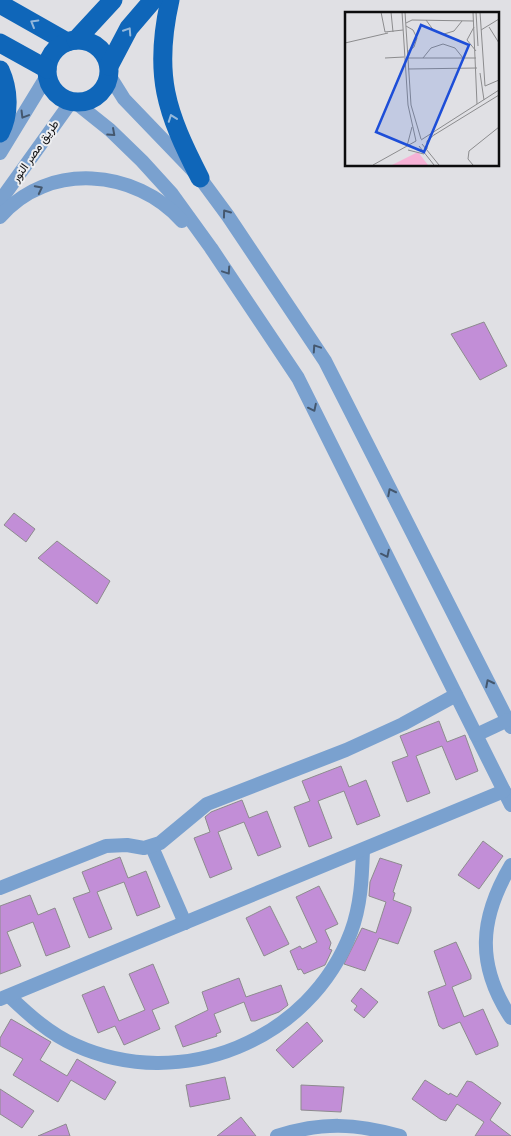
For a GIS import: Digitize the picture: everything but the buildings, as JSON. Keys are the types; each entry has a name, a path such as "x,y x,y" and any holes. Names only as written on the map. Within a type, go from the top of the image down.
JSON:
{"main road":[{"path":"113,0 72,41 53,52 47,72 49,83 57,95 73,102 93,98 106,85 109,71 129,28 153,0"},
{"path":"170,0 164,33 163,56 167,106 178,134 200,178"},
{"path":"0,4 72,41 94,44 106,57 109,71"},
{"path":"0,43 47,72"},
{"path":"0,70 8,99 7,112 0,133"}],"street":[{"path":"109,71 124,99 200,178 228,216 325,361 509,723 476,735"},
{"path":"0,153 47,72"},
{"path":"73,102 110,130 172,194 211,248 298,378 511,805"},
{"name":"طريق مصر النور","path":"0,201 73,102"},
{"path":"0,217 22,198 46,185 72,178 99,178 125,182 149,193 171,208 211,248"},
{"path":"0,888 106,846 152,847 160,843 207,804 346,750 403,724 456,695"},
{"path":"4,998 504,792"},
{"path":"152,847 185,923"},
{"path":"4,998 39,1024 68,1041 114,1059 156,1064 198,1061 238,1049 275,1029 294,1013 307,1002 333,969 351,932 360,899 363,850"},
{"path":"511,865 497,889 488,916 485,944 489,972 498,998 511,1018"},
{"path":"277,1136 302,1128 337,1125 371,1128 400,1136"}]}
